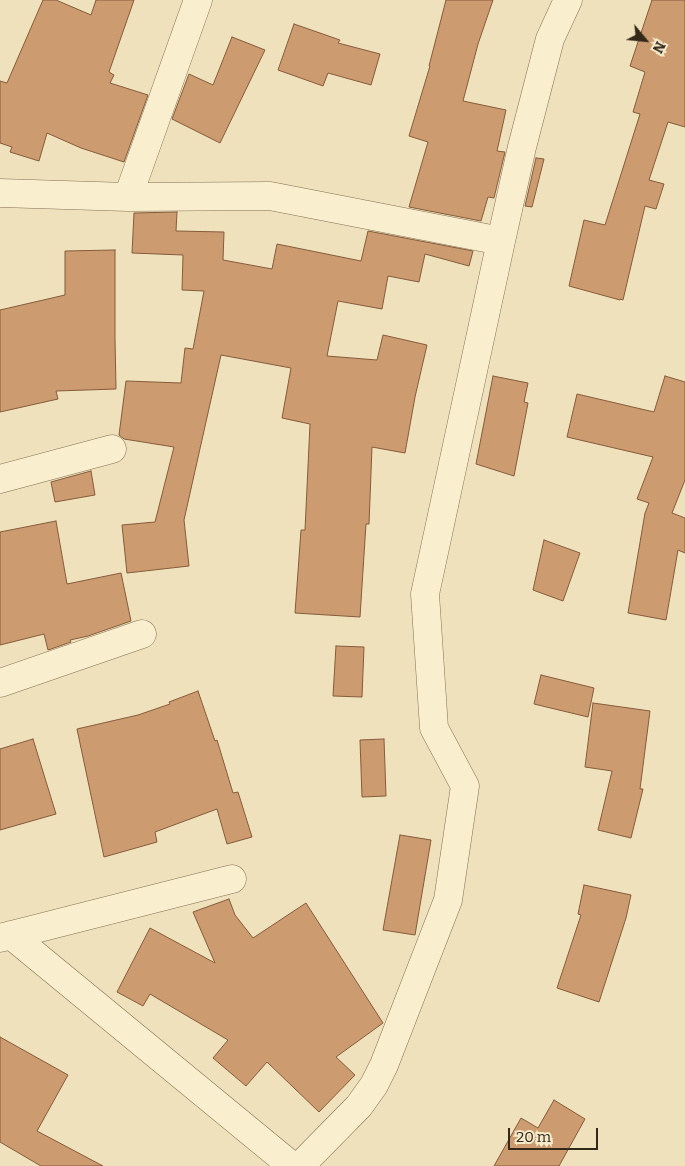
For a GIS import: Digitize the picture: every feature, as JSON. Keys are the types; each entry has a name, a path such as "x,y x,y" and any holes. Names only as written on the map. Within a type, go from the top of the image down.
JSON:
{"street":[{"path":"128,197 198,0"},
{"path":"300,1166 359,1106 374,1085 384,1065 448,900 465,786 434,728 426,594 522,147 550,39 568,0"},
{"path":"0,193 128,197 270,196 501,241"},
{"path":"0,479 112,449"},
{"path":"0,683 142,634"},
{"path":"6,936 232,879"},
{"path":"6,936 292,1166"}],"building":[{"path":"43,0 56,0 91,15 96,0 134,0 109,72 114,75 110,83 148,95 124,162 81,148 47,133 39,161 10,152 12,147 0,143 0,81 7,83"},
{"path":"446,0 493,0 478,44 463,101 506,110 497,151 505,152 494,198 488,197 481,221 409,207 428,142 409,136 430,66"},
{"path":"652,0 685,0 685,127 668,122 649,180 664,184 656,209 645,206 623,300 620,300 569,286 584,220 605,225 640,114 633,112 645,72 630,66"},
{"path":"294,24 340,40 338,43 380,54 371,85 328,73 323,86 278,70"},
{"path":"232,37 265,50 220,143 172,119 189,74 213,85"},
{"path":"536,158 544,159 532,207 525,206"},
{"path":"177,212 176,231 224,232 223,260 272,269 277,244 361,261 368,231 473,251 469,266 425,254 419,282 388,276 382,309 338,301 327,356 377,360 383,335 427,345 405,453 372,447 369,524 366,524 360,617 295,613 301,530 305,530 310,424 282,418 291,368 221,355 184,520 189,566 127,573 122,525 155,522 174,447 124,439 119,435 126,381 181,383 185,348 193,349 204,291 182,290 183,255 132,253 134,213"},
{"path":"115,250 116,389 56,391 58,399 0,412 0,310 65,295 65,251"},
{"path":"493,376 528,383 524,402 528,403 514,476 476,464"},
{"path":"665,376 685,382 685,480 672,513 685,518 685,553 678,550 666,620 628,613 645,513 649,503 637,499 653,457 567,437 577,394 654,412"},
{"path":"91,471 95,495 55,502 51,482"},
{"path":"56,521 67,584 121,573 131,621 88,636 70,640 71,642 48,650 44,634 0,645 0,532"},
{"path":"544,540 580,553 563,601 533,590"},
{"path":"336,646 364,647 362,697 333,696"},
{"path":"541,675 594,688 588,717 534,704"},
{"path":"198,691 215,741 217,740 233,793 238,792 252,837 227,844 217,809 155,832 157,842 104,857 77,729 138,715 170,704 169,702"},
{"path":"593,703 650,711 640,789 643,789 631,838 598,830 612,771 585,767"},
{"path":"33,739 56,814 0,830 0,749"},
{"path":"384,739 386,796 362,797 360,740"},
{"path":"400,835 431,840 415,935 383,930"},
{"path":"584,885 631,895 626,918 599,1002 557,988 581,915 578,914"},
{"path":"229,899 235,915 253,938 306,903 383,1023 336,1057 355,1075 319,1112 267,1062 246,1086 213,1058 228,1040 150,994 143,1006 117,992 150,928 215,963 193,912"},
{"path":"0,1037 68,1075 37,1131 103,1166 41,1166 0,1142"},
{"path":"554,1100 585,1119 559,1166 494,1166 521,1118 538,1128"}]}
